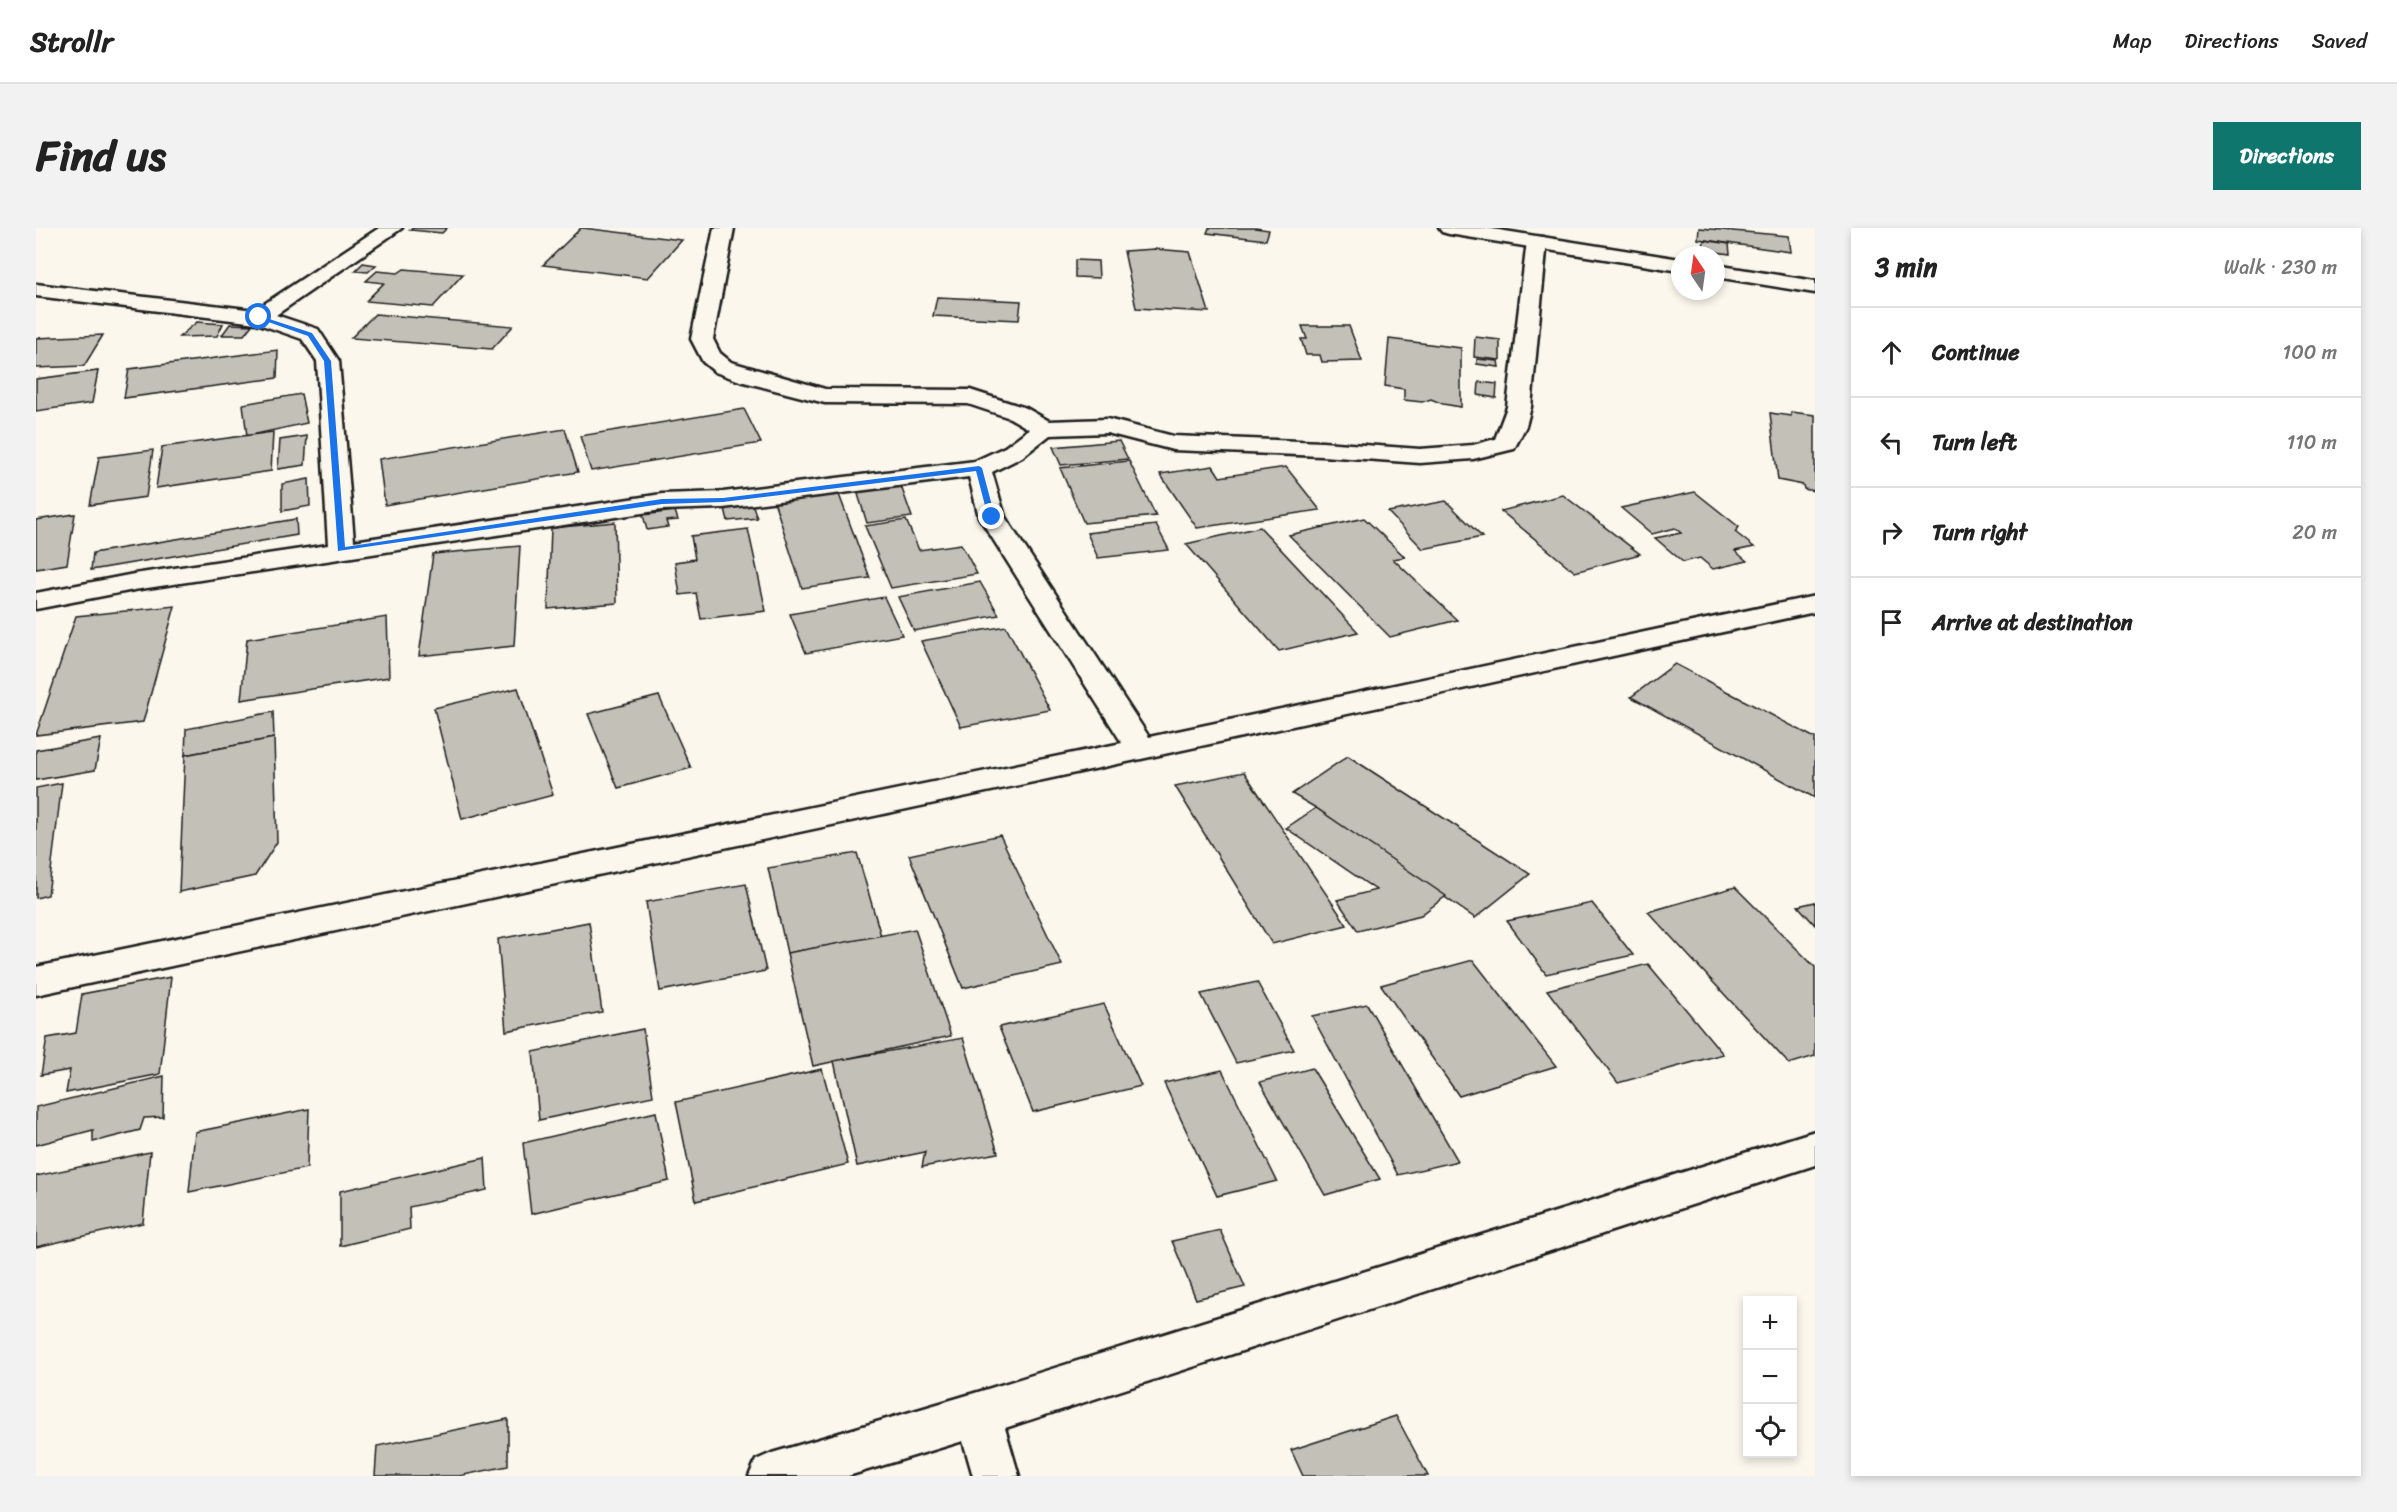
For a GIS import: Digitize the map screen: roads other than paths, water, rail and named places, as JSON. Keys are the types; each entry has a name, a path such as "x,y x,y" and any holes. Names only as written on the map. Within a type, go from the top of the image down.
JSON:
{"street":[{"path":"259,317 392,228"},
{"path":"724,228 702,339 711,357 723,367 748,376 825,396 970,397 1017,413 1044,428 1107,426 1173,443 1322,449 1381,455 1473,452 1505,444 1514,426 1519,407 1537,241"},
{"path":"1449,228 1474,230 1671,263"},
{"path":"1725,272 1815,287"},
{"path":"36,290 259,317 310,334 327,361 341,549"},
{"path":"36,601 135,582 341,549 662,502 723,500 979,468 997,463 1011,455 1044,428"},
{"path":"979,468 992,517 1141,749"},
{"path":"36,981 1141,749 1815,604"},
{"path":"772,1476 978,1414 1815,1148"},
{"path":"978,1414 996,1476"}]}
